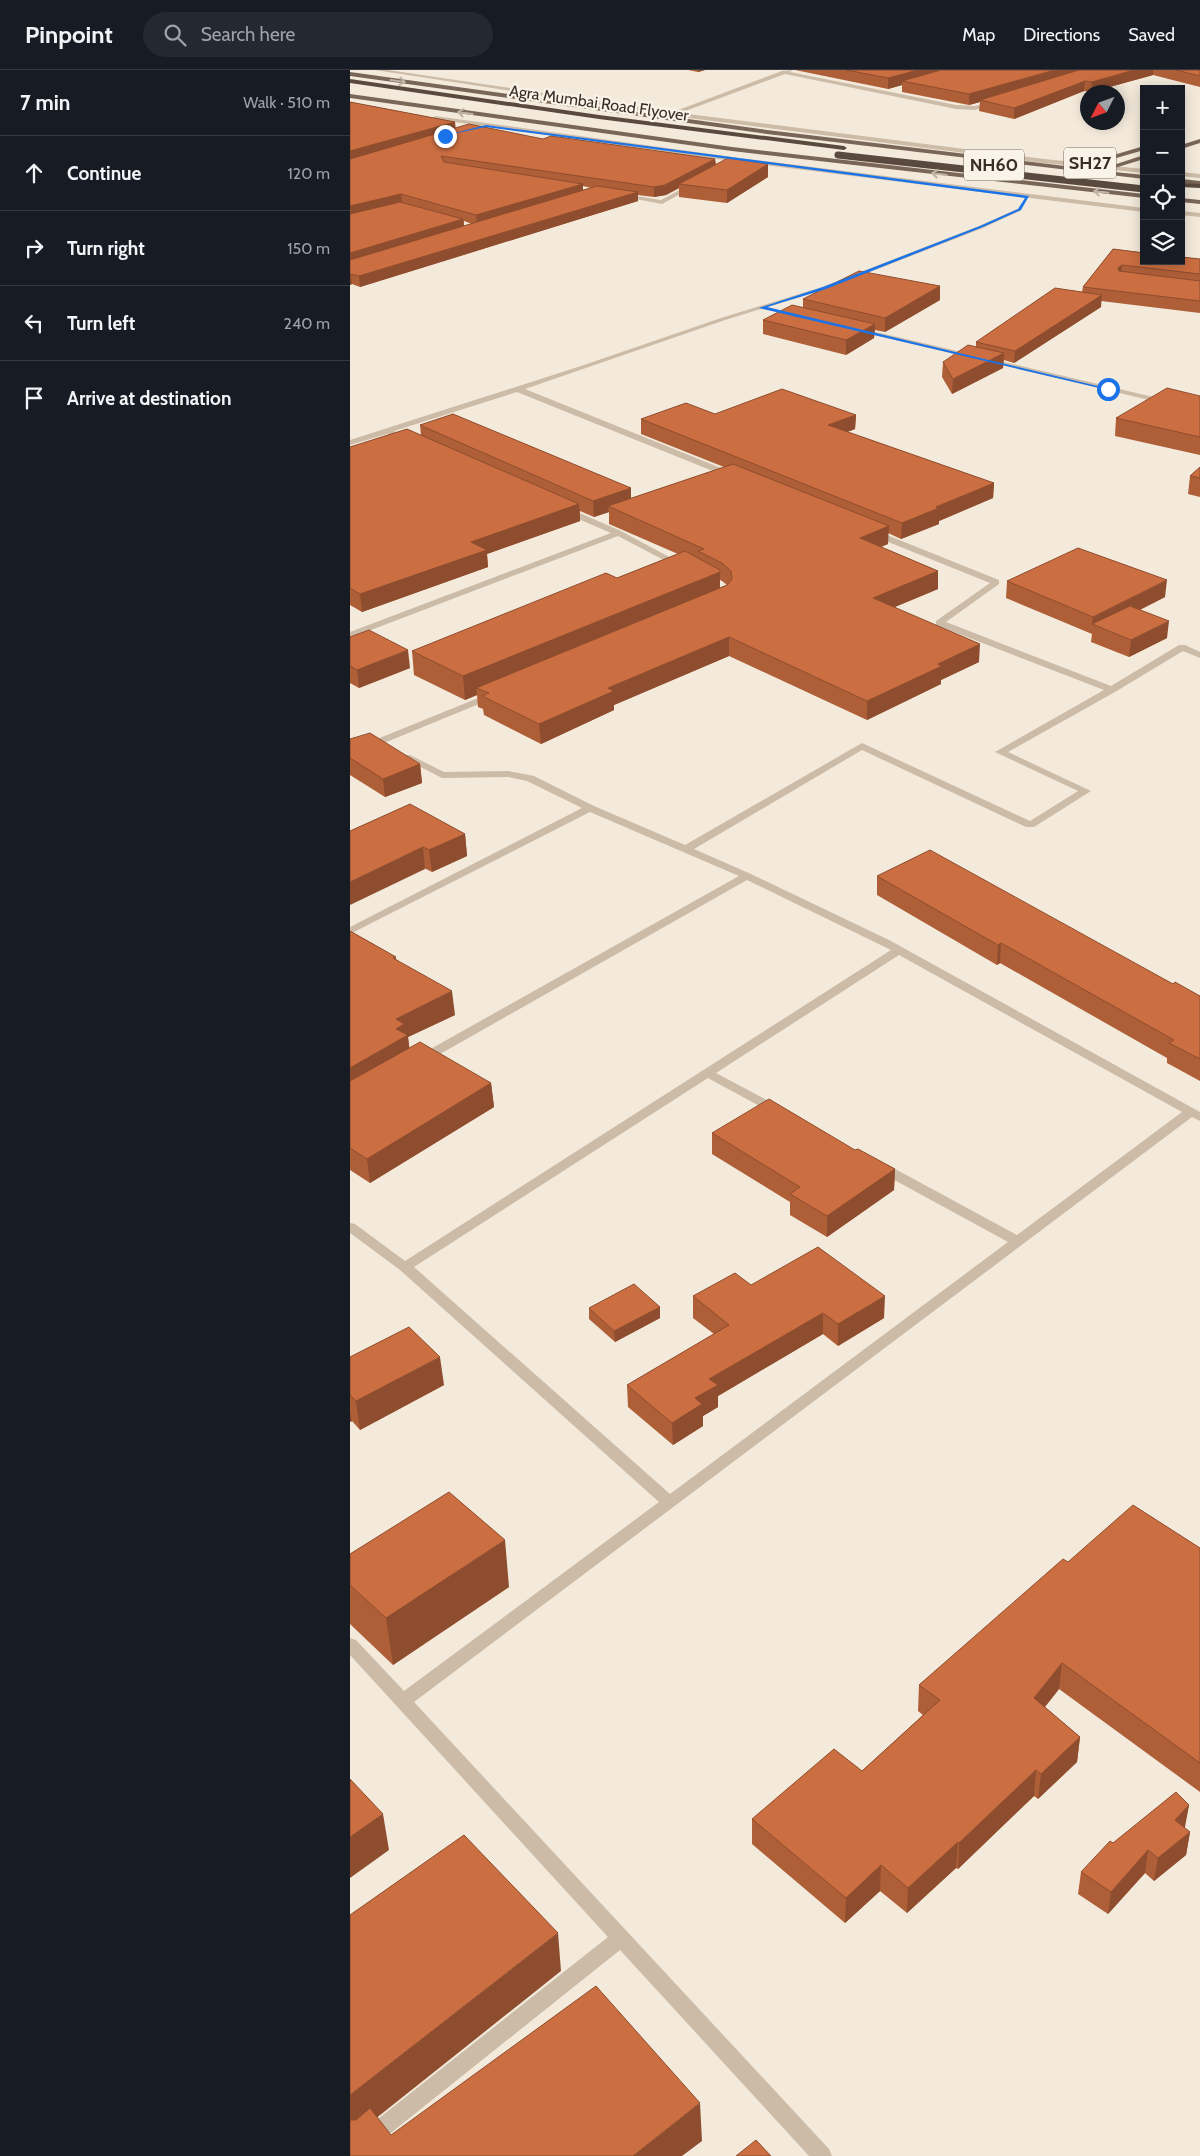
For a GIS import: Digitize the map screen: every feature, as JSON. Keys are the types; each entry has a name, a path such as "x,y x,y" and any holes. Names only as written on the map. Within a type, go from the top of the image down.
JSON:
{"highway":[{"name":"Agra Mumbai Road Flyover","path":"350,81 589,116 844,148 1140,179"},
{"name":"Agra Mumbai Road Flyover","path":"350,89 508,112 838,155 1140,189"},
{"path":"1185,183 1200,185"},
{"path":"1185,193 1200,195"}],"main road":[{"path":"350,74 609,112 1140,178"},
{"path":"350,96 607,133 1040,186 1140,196"},
{"path":"1185,145 1200,141"},
{"name":"SH27","path":"1040,186 1083,165 1140,149"},
{"name":"SH27","path":"1059,188 1094,172 1140,158"},
{"path":"1185,200 1200,202"}],"street":[{"path":"378,70 673,114 1140,171"},
{"path":"673,114 787,71 964,108 981,107 1000,102"},
{"path":"886,93 904,88"},
{"path":"431,118 739,160 1140,210"},
{"path":"470,130 486,126"},
{"path":"730,165 739,160"},
{"path":"1185,174 1200,176"},
{"path":"617,195 662,202 696,184"},
{"path":"1019,210 1028,197 1040,186"},
{"path":"1036,202 1044,199 1059,188"},
{"path":"350,443 824,288 1028,206"},
{"path":"1185,213 1200,215"},
{"path":"762,308 781,312"},
{"path":"848,327 1200,410"},
{"path":"962,354 970,349"},
{"path":"517,389 738,478"},
{"path":"387,431 414,442"},
{"path":"556,505 618,533 693,572"},
{"path":"867,530 996,582 938,623 1112,690"},
{"path":"350,635 618,533"},
{"path":"685,850 862,746 1030,826 1086,791 1000,752 1112,690 1182,647 1200,655"},
{"path":"350,754 505,690"},
{"path":"377,743 442,775 466,777 508,774 530,778 590,808 747,876 899,950 1195,1115 1017,1241 402,1701"},
{"path":"350,931 590,808"},
{"path":"410,1066 747,876"},
{"path":"405,1267 899,950"},
{"path":"707,1073 794,1120"},
{"path":"871,1162 1017,1241"},
{"path":"350,1227 405,1267 669,1502"},
{"path":"350,1644 822,2156"},
{"path":"350,2153 621,1938"}],"building":[{"path":"846,70 918,70 888,78"},
{"path":"941,70 1055,70 969,94 902,81"},
{"path":"1079,70 1134,70 1092,82 1085,81 1014,108 980,100"},
{"path":"1176,70 1200,70 1200,76"},
{"path":"350,102 455,122 350,151"},
{"path":"469,124 543,139 551,136 715,159 665,185 654,187 441,156 444,162 583,184 476,215 401,194 350,206 350,159"},
{"path":"728,158 768,164 727,190 679,184"},
{"path":"597,186 638,192 359,276 350,274 350,260"},
{"path":"400,202 463,219 350,253 350,214"},
{"path":"1113,249 1140,252 1140,265 1185,265 1185,257 1200,259 1200,274 1122,265 1118,268 1119,271 1200,281 1200,301 1083,287"},
{"path":"859,271 940,286 885,318 803,299"},
{"path":"1055,288 1102,295 1015,351 976,342"},
{"path":"792,305 875,324 846,340 763,320"},
{"path":"968,345 1004,353 953,379 943,362"},
{"path":"1167,388 1200,396 1200,437 1116,418"},
{"path":"782,389 856,415 828,425 994,483 902,523 641,419 686,403 715,414"},
{"path":"453,414 631,488 593,501 420,425"},
{"path":"407,429 579,504 471,542 487,550 360,594 350,588 350,447"},
{"path":"733,464 889,526 860,538 938,571 873,598 980,644 938,664 942,666 867,701 729,637 608,688 614,691 539,724 482,696 489,693 476,688 727,585 732,579 731,571 722,563 698,551 704,549 608,506"},
{"path":"1200,467 1200,478 1190,476"},
{"path":"1078,548 1167,580 1093,617 1007,581"},
{"path":"685,551 720,570 720,572 463,676 412,651 606,573 617,578"},
{"path":"1130,606 1169,621 1131,640 1092,624"},
{"path":"369,630 408,650 357,670 350,666 350,637"},
{"path":"370,733 420,764 383,779 350,758 350,739"},
{"path":"410,804 465,834 429,850 423,847 350,882 350,831"},
{"path":"930,850 1173,984 1175,982 1200,996 1200,1059 1169,1043 1174,1040 1001,943 998,945 877,876"},
{"path":"350,931 452,991 396,1019 404,1024 396,1029 408,1035 350,1068"},
{"path":"420,1042 491,1083 367,1159 350,1148 350,1081"},
{"path":"769,1099 855,1150 858,1149 895,1169 827,1216 790,1194 800,1187 712,1133"},
{"path":"818,1247 885,1296 838,1324 823,1313 709,1379 718,1385 695,1398 702,1404 672,1423 627,1385 729,1325 693,1296 735,1273 751,1285"},
{"path":"634,1284 660,1307 614,1331 589,1308"},
{"path":"409,1327 440,1357 356,1401 350,1395 350,1357"},
{"path":"449,1492 505,1540 386,1618 350,1585 350,1554"},
{"path":"1133,1505 1200,1548 1200,1763 1062,1663 1034,1698 1080,1737 1041,1774 1036,1770 908,1888 881,1865 846,1898 752,1819 834,1749 862,1771 940,1700 919,1685 1063,1559 1068,1562"},
{"path":"350,1779 383,1814 350,1837"},
{"path":"1176,1792 1189,1805 1175,1820 1190,1832 1158,1858 1148,1850 1111,1892 1081,1872 1110,1841 1113,1843"},
{"path":"464,1835 558,1933 350,2095 350,1915"},
{"path":"596,1986 700,2103 633,2156 350,2156 350,2120 356,2120 370,2108 391,2135"},
{"path":"756,2140 771,2156 736,2156"}],"route":[{"path":"445,136 486,126 1028,197 1019,210 982,226 824,288 762,308 1108,389"}]}
